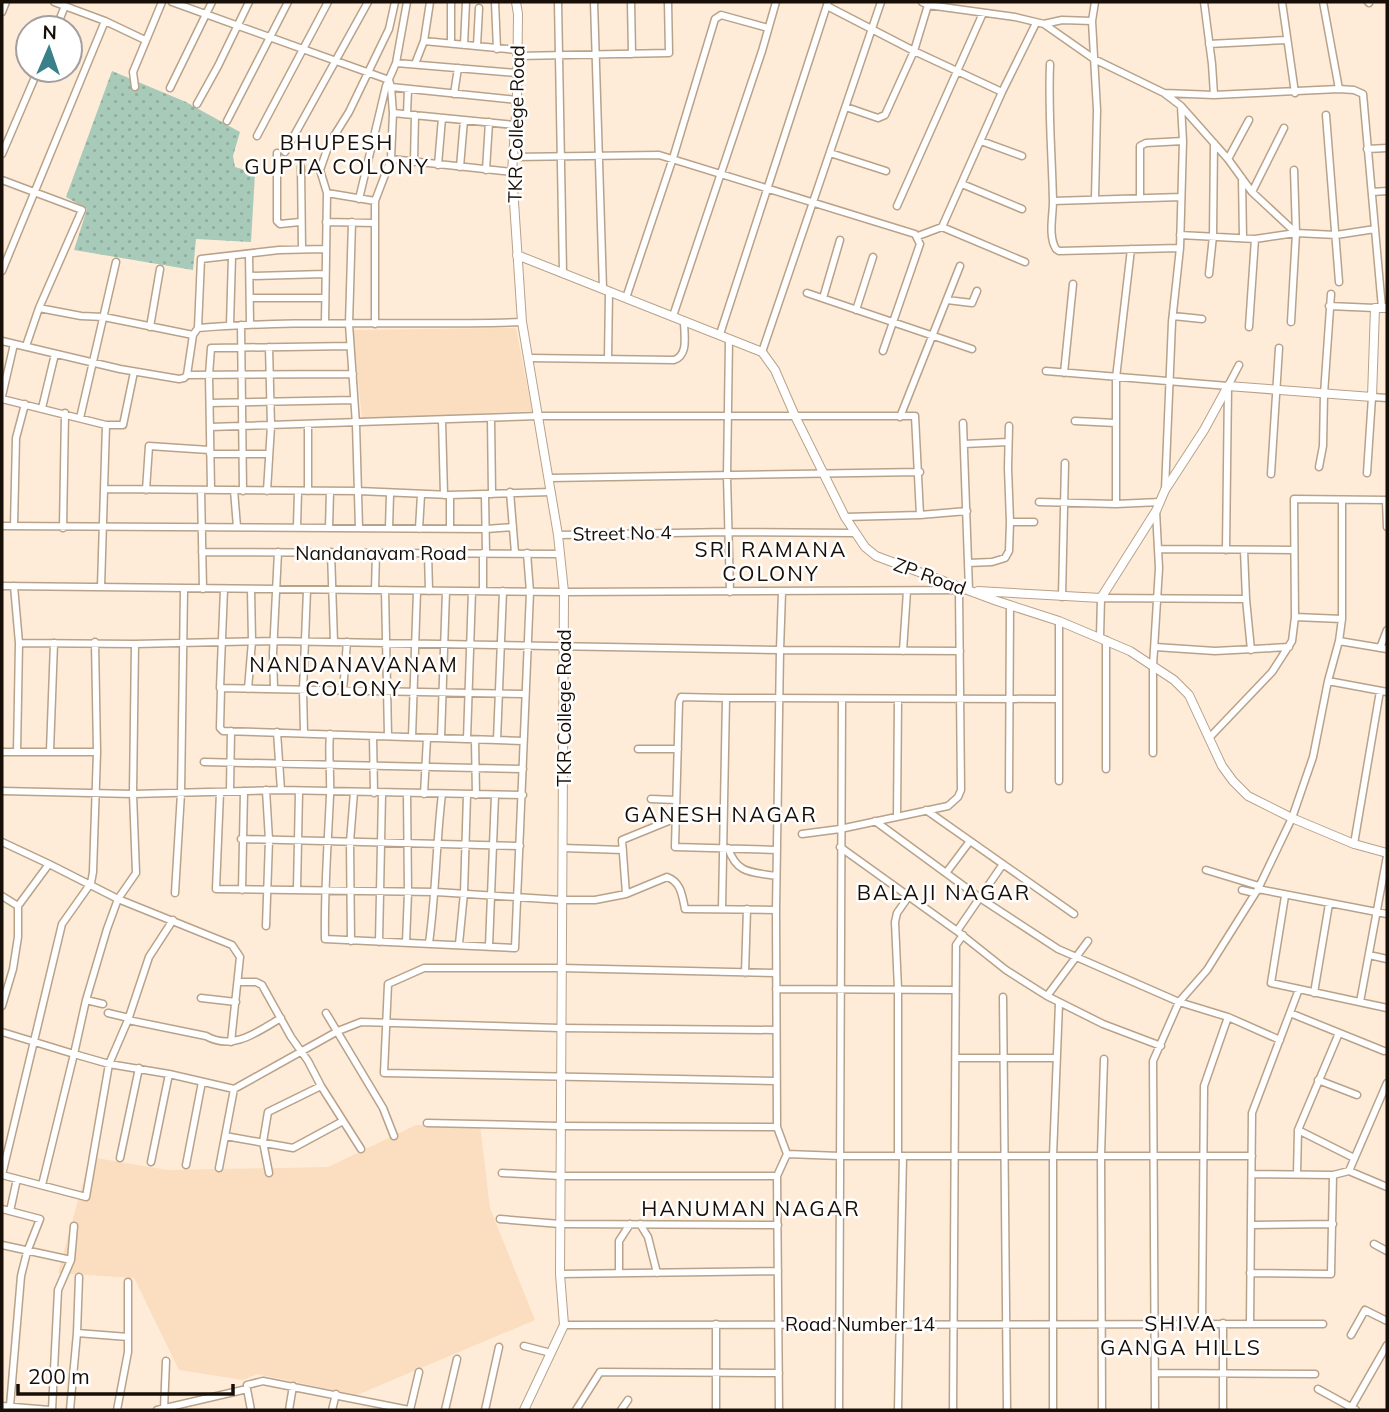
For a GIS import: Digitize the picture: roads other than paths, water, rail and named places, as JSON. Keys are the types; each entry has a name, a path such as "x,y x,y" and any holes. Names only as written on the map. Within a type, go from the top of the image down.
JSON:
{"street":[{"path":"2,12 6,2"},
{"path":"54,2 105,21 145,40"},
{"path":"135,88 133,72 162,2"},
{"path":"172,2 336,60 408,89 517,100"},
{"path":"170,88 212,2"},
{"path":"197,104 249,2"},
{"path":"227,121 288,2"},
{"path":"257,136 328,2"},
{"path":"300,222 281,224 277,221 281,153 368,2"},
{"path":"325,323 327,193 320,170 322,161 390,29 395,2"},
{"path":"375,324 375,201 391,159 393,113 390,83 407,2"},
{"path":"415,64 424,41 430,2"},
{"path":"451,2 451,43"},
{"path":"464,45 466,2"},
{"path":"495,2 497,49"},
{"name":"TKR College Road","path":"516,2 517,100 512,172 522,322 561,554 564,592 560,1028 560,1274 564,1325 524,1410"},
{"path":"558,2 563,273"},
{"path":"594,2 608,359"},
{"path":"631,2 632,54"},
{"path":"424,41 517,53 669,53 668,2"},
{"path":"673,316 776,2"},
{"path":"517,255 762,352 881,2"},
{"path":"1095,2 1092,21 1097,110 1095,200"},
{"path":"1204,2 1214,94"},
{"path":"1282,2 1295,93"},
{"path":"1323,2 1339,89"},
{"path":"846,107 873,117 885,115 914,51 925,3 1044,24 1062,20 1092,21"},
{"path":"730,592 725,336 827,4 914,51 1002,92"},
{"path":"62,14 65,6"},
{"path":"477,46 479,8"},
{"path":"897,206 983,13"},
{"path":"626,298 673,158 715,19 721,15 768,28"},
{"path":"2,271 105,21"},
{"path":"943,227 1002,92 1036,23"},
{"path":"1044,24 1094,59 1164,93 1181,106 1228,159 1252,192 1296,233"},
{"path":"1209,44 1286,40"},
{"path":"396,63 516,73"},
{"path":"1050,64 1048,107 1053,201 1052,242 1056,249 1180,248"},
{"path":"454,94 458,68"},
{"path":"359,199 386,86 390,83"},
{"path":"2,154 32,84"},
{"path":"408,89 414,162"},
{"path":"1164,93 1295,93 1339,89 1363,94 1381,308 1371,397 1367,473"},
{"path":"1165,490 1173,316 1180,248 1183,141 1181,106"},
{"path":"393,113 514,125"},
{"path":"1326,115 1339,282"},
{"path":"438,164 442,118"},
{"path":"460,167 464,120"},
{"path":"1228,159 1249,121"},
{"path":"486,170 489,122"},
{"path":"1252,192 1284,128"},
{"path":"981,141 1022,156"},
{"path":"1140,197 1140,146 1146,143 1183,141"},
{"path":"1209,274 1213,236 1214,143"},
{"path":"1367,149 1387,148"},
{"path":"830,153 886,171"},
{"path":"513,157 659,155 918,236 943,227 1025,262"},
{"path":"391,159 512,172"},
{"path":"301,167 302,249"},
{"path":"1291,322 1296,233 1294,170"},
{"path":"1242,176 1242,238"},
{"path":"2,180 82,210 39,308 26,346"},
{"path":"962,184 1022,209"},
{"path":"1372,192 1387,191"},
{"path":"327,193 375,201"},
{"path":"1053,201 1181,197"},
{"path":"326,222 375,223"},
{"path":"352,222 349,324 359,528"},
{"path":"1180,235 1255,239 1296,233 1336,235 1375,229"},
{"path":"883,351 920,244 918,236"},
{"path":"1249,327 1255,239"},
{"path":"822,298 840,240"},
{"path":"2,341 134,372 184,378 187,374 193,335 198,328 201,259 326,249"},
{"path":"1116,504 1116,378 1131,249"},
{"path":"249,254 250,323"},
{"path":"230,325 232,256"},
{"path":"856,310 873,257"},
{"path":"80,418 116,262"},
{"path":"900,417 960,266"},
{"path":"150,327 160,269"},
{"path":"250,276 325,274"},
{"path":"1064,373 1073,284"},
{"path":"947,300 972,303 977,291"},
{"path":"807,293 972,349"},
{"path":"1319,467 1323,446 1331,294"},
{"path":"251,298 326,298"},
{"path":"1329,306 1381,308"},
{"path":"39,308 81,316 104,317 193,335"},
{"path":"1173,316 1202,319"},
{"path":"529,358 674,360 684,353 684,321"},
{"path":"198,328 250,323 522,322"},
{"path":"241,325 243,491"},
{"path":"14,344 2,398 106,425 123,425 134,372"},
{"path":"211,490 211,348 350,346"},
{"path":"267,491 271,426 269,347"},
{"path":"1271,474 1279,348"},
{"name":"ZP Road","path":"762,352 775,370 845,517 864,547 876,556 1059,621 1130,651 1174,680 1189,695 1222,766 1248,796 1292,818 1387,855"},
{"path":"42,408 55,354"},
{"path":"1106,769 1101,598 1204,430 1239,365"},
{"path":"1045,371 1387,398"},
{"path":"187,374 353,374"},
{"path":"1226,550 1228,386"},
{"path":"209,402 354,400"},
{"path":"14,526 16,438 25,404"},
{"path":"63,528 65,413"},
{"path":"210,427 539,416 915,416 920,472 920,515"},
{"path":"483,591 491,418"},
{"path":"442,420 450,529"},
{"path":"1075,421 1116,423"},
{"path":"963,423 969,590"},
{"path":"101,587 106,425"},
{"path":"308,425 308,491"},
{"path":"968,563 1001,561 1009,551 1009,426"},
{"path":"964,444 1008,442"},
{"path":"146,490 149,446 269,454"},
{"path":"1062,597 1065,463"},
{"path":"549,478 920,472"},
{"path":"106,489 359,491 421,495 551,492"},
{"path":"201,490 203,589"},
{"path":"234,491 237,527"},
{"path":"297,527 298,491"},
{"path":"329,528 330,491"},
{"path":"510,492 515,553"},
{"path":"389,528 390,494"},
{"path":"419,529 421,495"},
{"path":"1210,737 1272,672 1290,647 1295,617 1294,499 1387,500 1387,527"},
{"path":"1155,1410 1153,1061 1179,1002 1207,970 1257,890 1292,818 1313,757 1342,620 1342,500"},
{"path":"1039,502 1160,502"},
{"path":"845,517 967,511"},
{"path":"1153,753 1153,666 1159,549 1156,511"},
{"path":"1010,522 1034,522"},
{"path":"2,526 419,529 513,527"},
{"name":"Street No 4","path":"558,535 854,533"},
{"path":"1159,549 1294,550"},
{"path":"1244,550 1251,650"},
{"name":"Nandanavam Road","path":"202,552 561,554"},
{"path":"274,689 273,641 278,552"},
{"path":"331,552 334,642"},
{"path":"375,590 376,552"},
{"path":"428,553 429,591"},
{"path":"330,734 330,792 324,892 325,939 514,948 523,795 524,694 530,592 527,553"},
{"path":"2,586 503,592 969,590 1062,597 1246,599"},
{"path":"15,586 19,643 17,752"},
{"path":"175,893 181,793 184,589"},
{"path":"224,589 220,727 223,732 523,741"},
{"path":"248,689 252,640 251,589"},
{"path":"304,733 307,590"},
{"path":"385,590 388,736"},
{"path":"412,737 417,591"},
{"path":"441,738 446,591"},
{"path":"467,740 472,591"},
{"path":"802,834 840,829 948,806 958,797 961,790 959,591"},
{"path":"498,740 503,592"},
{"path":"779,1410 777,1176 787,1154 777,1127 776,1081 776,876 782,592"},
{"path":"903,650 907,592"},
{"path":"1009,789 1010,605"},
{"path":"1295,617 1342,620"},
{"path":"1059,621 1059,781"},
{"path":"1339,641 1384,649 1387,631"},
{"path":"19,643 135,644 252,640 446,645 527,644 564,647 960,651"},
{"path":"95,642 97,752 93,872 90,883 61,925 2,1175 86,1197 109,1064 129,1019 149,957 173,920"},
{"path":"343,691 347,642"},
{"path":"50,751 54,643"},
{"path":"42,1185 86,1000 107,929 118,899 136,873 133,794 135,644"},
{"path":"1155,647 1251,650 1290,647"},
{"path":"1328,681 1384,692 1354,844"},
{"path":"221,689 524,694"},
{"path":"777,850 675,847 681,697 1058,699"},
{"path":"722,909 726,848 726,698"},
{"path":"839,1410 842,699"},
{"path":"897,817 898,699"},
{"path":"230,790 231,731"},
{"path":"277,732 281,790"},
{"path":"373,736 383,843 379,942"},
{"path":"425,794 427,738"},
{"path":"475,740 476,795"},
{"path":"638,749 678,750"},
{"path":"2,752 97,752"},
{"path":"204,762 523,769"},
{"path":"266,790 269,840 266,926"},
{"path":"2,792 133,794 281,790 523,795"},
{"path":"242,890 244,791"},
{"path":"220,792 216,889 436,892 596,900 626,894 667,877 674,879 681,890 685,909 776,910"},
{"path":"297,890 299,792"},
{"path":"351,942 350,842 354,792"},
{"path":"406,943 407,794"},
{"path":"429,943 436,892 436,844 442,794"},
{"path":"459,944 464,893 467,795"},
{"path":"489,946 495,795"},
{"path":"651,799 676,800"},
{"path":"926,810 1074,914"},
{"path":"626,894 622,840 676,818"},
{"path":"875,821 980,898 1058,949 1179,1002 1228,1017 1279,1040"},
{"path":"242,839 520,846"},
{"path":"946,873 970,841"},
{"path":"2,842 118,899 232,945 240,957 231,1042"},
{"path":"840,847 960,933 1006,970 1047,996 1103,1024 1161,1046"},
{"path":"563,848 623,850"},
{"path":"726,848 739,868 776,876"},
{"path":"1360,1002 1387,855"},
{"path":"2,1006 13,969 18,937 18,906 49,864"},
{"path":"953,1410 956,945 980,898 1003,864"},
{"path":"1206,870 1257,890 1387,914"},
{"path":"1242,890 1257,890"},
{"path":"2,896 18,906"},
{"path":"1285,896 1271,983 1387,1008"},
{"path":"898,1410 901,1156 895,922 897,913 909,897"},
{"path":"1314,993 1329,904"},
{"path":"745,973 747,909"},
{"path":"1047,996 1088,941"},
{"path":"1369,955 1387,959"},
{"path":"776,973 425,968 387,984 384,1073 776,1081"},
{"path":"239,982 256,982 262,985 361,1149"},
{"path":"776,989 955,990"},
{"path":"1250,1324 1252,1113 1299,989"},
{"path":"1003,997 1007,1410"},
{"path":"201,998 236,1002"},
{"path":"86,1000 103,1004"},
{"path":"1053,1410 1054,1156 1059,1003"},
{"path":"108,1013 231,1042 254,1034 281,1018"},
{"path":"326,1013 383,1108 394,1136"},
{"path":"1290,1013 1384,1051"},
{"path":"1202,1323 1204,1086 1228,1017"},
{"path":"2,1032 109,1064 169,1073 233,1089 338,1031 361,1022 560,1028 776,1030"},
{"path":"1297,1174 1298,1130 1339,1034"},
{"path":"956,1058 1056,1058"},
{"path":"1102,1410 1101,1156 1104,1059"},
{"path":"120,1158 139,1068"},
{"path":"151,1163 169,1073"},
{"path":"1318,1080 1357,1096"},
{"path":"186,1165 202,1082"},
{"path":"1349,1171 1384,1097 1387,1083"},
{"path":"269,1173 264,1142 268,1112 321,1086"},
{"path":"219,1168 233,1089"},
{"path":"225,1136 293,1147 343,1121"},
{"path":"427,1123 777,1127"},
{"path":"1298,1130 1354,1158"},
{"path":"787,1154 1252,1156"},
{"path":"1252,1174 1333,1175 1349,1171 1387,1187"},
{"path":"502,1173 560,1176 777,1176"},
{"path":"1250,1273 1331,1274 1333,1175"},
{"path":"10,1211 17,1179"},
{"path":"2,1209 40,1219 21,1276 10,1406"},
{"path":"500,1219 560,1224 778,1225"},
{"path":"619,1273 619,1241 630,1224"},
{"path":"640,1224 648,1237 657,1273"},
{"path":"1251,1225 1333,1224"},
{"path":"2,1406 51,1410 58,1290 71,1260 74,1227"},
{"path":"1374,1244 1387,1251"},
{"path":"2,1245 71,1260"},
{"path":"560,1274 778,1271"},
{"path":"70,1410 79,1277"},
{"path":"117,1410 128,1352 128,1282"},
{"path":"1351,1335 1364,1310 1387,1321"},
{"path":"1223,1323 1223,1410"},
{"path":"716,1324 716,1410"},
{"name":"Road Number 14","path":"564,1325 1323,1324"},
{"path":"77,1333 128,1337"},
{"path":"1318,1389 1353,1409 1387,1345"},
{"path":"524,1346 551,1353"},
{"path":"485,1410 499,1347"},
{"path":"445,1410 457,1359"},
{"path":"166,1361 161,1410 247,1389"},
{"path":"251,1410 247,1385 263,1381 336,1394 375,1406 410,1410 419,1372"},
{"path":"576,1410 600,1372 779,1373"},
{"path":"1156,1373 1315,1374"},
{"path":"289,1410 293,1386"},
{"path":"332,1410 336,1394"},
{"path":"621,1410 628,1400"}],"district":[{"name":"BHUPESH GUPTA COLONY","path":"337,154"},
{"name":"SRI RAMANA COLONY","path":"771,561"},
{"name":"NANDANAVANAM COLONY","path":"354,676"},
{"name":"GANESH NAGAR","path":"721,814"},
{"name":"BALAJI NAGAR","path":"944,892"},
{"name":"HANUMAN NAGAR","path":"751,1208"},
{"name":"SHIVA GANGA HILLS","path":"1181,1335"}]}
